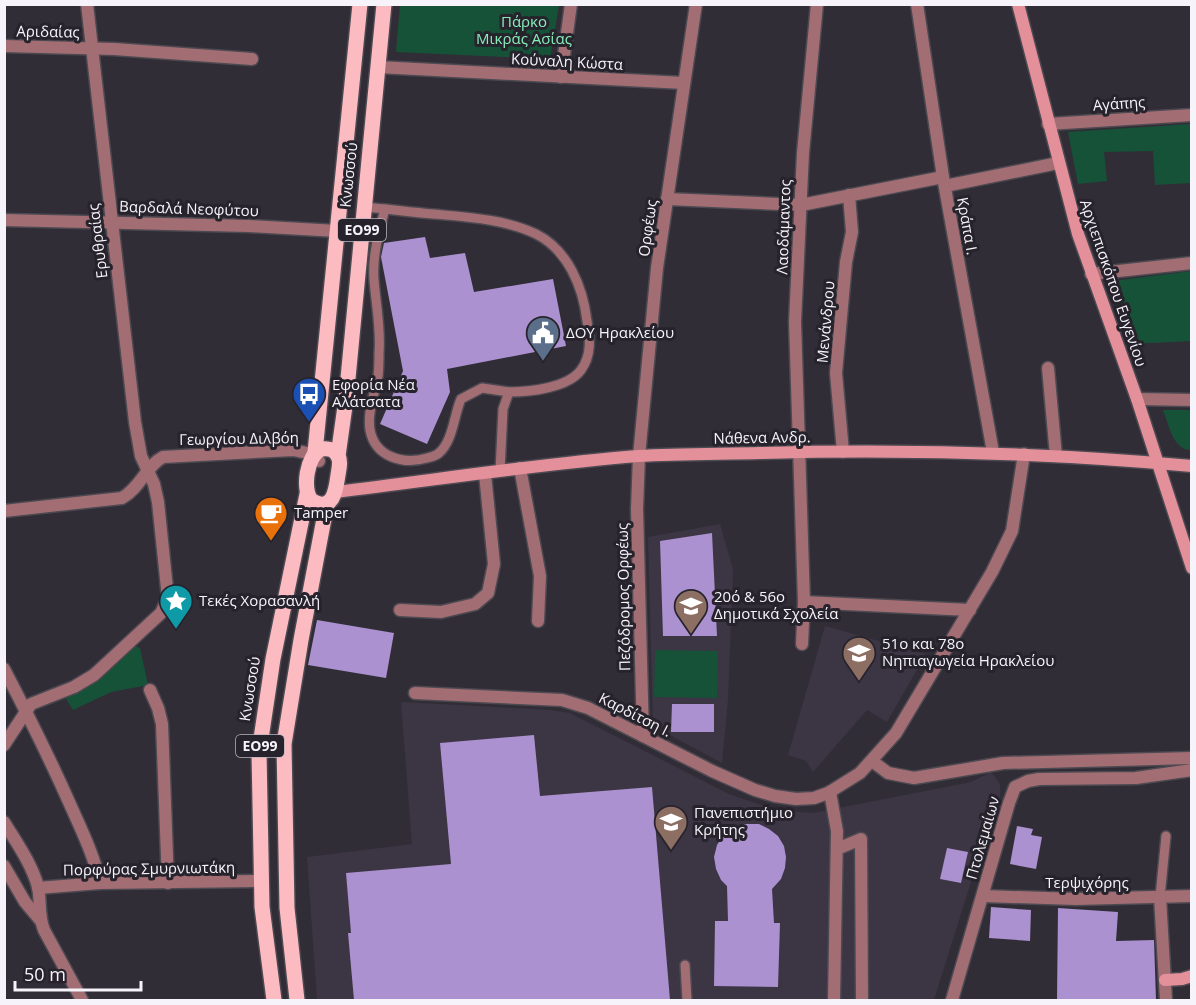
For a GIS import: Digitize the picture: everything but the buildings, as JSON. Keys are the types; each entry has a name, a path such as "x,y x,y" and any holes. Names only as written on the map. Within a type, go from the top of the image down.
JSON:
{"main road":[{"name":"Κνωσσού","path":"315,456 360,4"},
{"name":"Κνωσσού","path":"338,456 346,399 384,4"},
{"path":"315,456 326,448 333,450 338,456"},
{"name":"ΕΟ99","path":"307,494 306,487 315,456"},
{"name":"ΕΟ99","path":"297,1000 286,908 284,744 295,673 340,463 338,456"},
{"name":"Κνωσσού","path":"274,1000 264,927 260,739 275,647 307,494"},
{"path":"307,494 316,503 331,498"}],"street":[{"name":"Ερυθραίας","path":"26,711 38,701 74,687 94,675 165,608 168,598 160,513 154,484 141,456 135,422 87,4"},
{"path":"561,77 571,4"},
{"name":"Ορφέως","path":"639,456 657,268 696,4"},
{"name":"Λαοδάμαντος","path":"802,644 804,602 795,322 803,153 817,4"},
{"name":"Κράπα Ι.","path":"917,4 944,181 993,452"},
{"name":"Αρχιεπισκόπου Ευγενίου","path":"1018,4 1058,163 1091,274 1137,399 1191,568"},
{"name":"Αριδαίας","path":"4,46 92,48 252,59"},
{"name":"Κούναλη Κώστα","path":"378,67 684,83"},
{"name":"Αγάπης","path":"1048,124 1191,115"},
{"path":"667,199 801,205 849,195 1058,163"},
{"name":"Μενάνδρου","path":"843,452 836,373 846,262 852,232 849,195"},
{"name":"Βαρδαλά Νεοφύτου","path":"4,220 249,226 337,231"},
{"path":"1091,274 1191,263"},
{"path":"1048,368 1056,456"},
{"path":"1137,399 1191,400"},
{"name":"Γεωργίου Διλβόη","path":"4,511 122,498 134,490 157,460 168,456 292,450 315,456"},
{"name":"Νάθενα Ανδρ.","path":"331,498 520,468 639,456 798,452 993,452 1191,466"},
{"name":"Καρδίτση Ι.","path":"415,693 562,699 588,708 712,771 765,794 796,799 814,798 830,792 855,777 896,733 992,572 1012,531 1024,454"},
{"name":"Πεζόδρομος Ορφέως","path":"639,456 637,509 643,736"},
{"path":"520,468 540,576 538,621"},
{"path":"400,610 441,612 475,604 488,593 494,564 484,474"},
{"path":"804,602 969,610"},
{"path":"4,669 84,836 93,857 100,884"},
{"path":"150,690 162,724 168,883"},
{"path":"4,745 26,711"},
{"path":"872,761 888,773 914,778 1018,762 1191,758"},
{"path":"1018,762 1023,782 1060,778 1136,778 1191,770"},
{"name":"Πτολεμαίων","path":"952,1000 1011,795 1015,787 1023,782"},
{"path":"830,792 837,831 834,1000"},
{"path":"4,822 32,871 38,888 41,921"},
{"path":"837,849 861,839 862,1000"},
{"path":"4,866 25,902 41,921 82,1000"},
{"name":"Πορφύρας Σμυρνιωτάκη","path":"38,888 100,884 262,881"},
{"name":"Τερψιχόρης","path":"983,896 1076,899 1191,896"},
{"path":"1160,897 1166,1000"},
{"path":"1165,980 1191,976"}],"lane":[{"path":"364,207 458,215 517,227 537,234 551,244 567,263 579,283 585,306 590,339 588,357 580,372 552,387 531,392 509,392 483,388 461,399 446,444 438,454 417,461 398,460 380,450 369,426 378,376 380,341 374,279 378,233 385,209"},
{"path":"500,471 503,409 509,392"},
{"path":"1160,897 1166,836"},
{"path":"685,965 687,1000"}],"shaded area":[{"name":"20ό & 56ο Δημοτικά Σχολεία","path":"720,524 733,569 728,700 722,763 653,726 648,537"},
{"name":"51ο και 78ο Νηπιαγωγεία Ηρακλείου","path":"825,626 926,654 887,722 867,710 813,772 806,761 788,755"},
{"name":"Πανεπιστήμιο Κρήτης","path":"401,702 570,713 729,794 776,810 813,813 971,782 991,772 1000,784 1000,807 971,882 934,1000 317,1000 307,857 412,844"}],"green space":[{"name":"Πάρκο Μικράς Ασίας","path":"400,5 559,5 550,59 396,52"},
{"path":"1191,124 1191,183 1155,185 1153,151 1104,152 1107,181 1078,184 1068,132"},
{"path":"1191,271 1191,341 1131,344 1110,286 1113,281"},
{"path":"1163,410 1191,410 1191,450 1180,446 1176,441"},
{"path":"135,646 140,648 148,685 111,692 73,710 64,695 105,673"},
{"path":"655,650 718,651 717,698 654,697"}],"place":[{"name":"ΔΟΥ Ηρακλείου","path":"543,362"},
{"name":"Εφορία Νέα Αλάτσατα","path":"309,423"},
{"name":"Tamper","path":"271,542"},
{"name":"Τεκές Χορασανλή","path":"176,630"},
{"name":"20ό & 56ο Δημοτικά Σχολεία","path":"691,635"},
{"name":"51ο και 78ο Νηπιαγωγεία Ηρακλείου","path":"859,682"},
{"name":"Πανεπιστήμιο Κρήτης","path":"671,851"}]}
